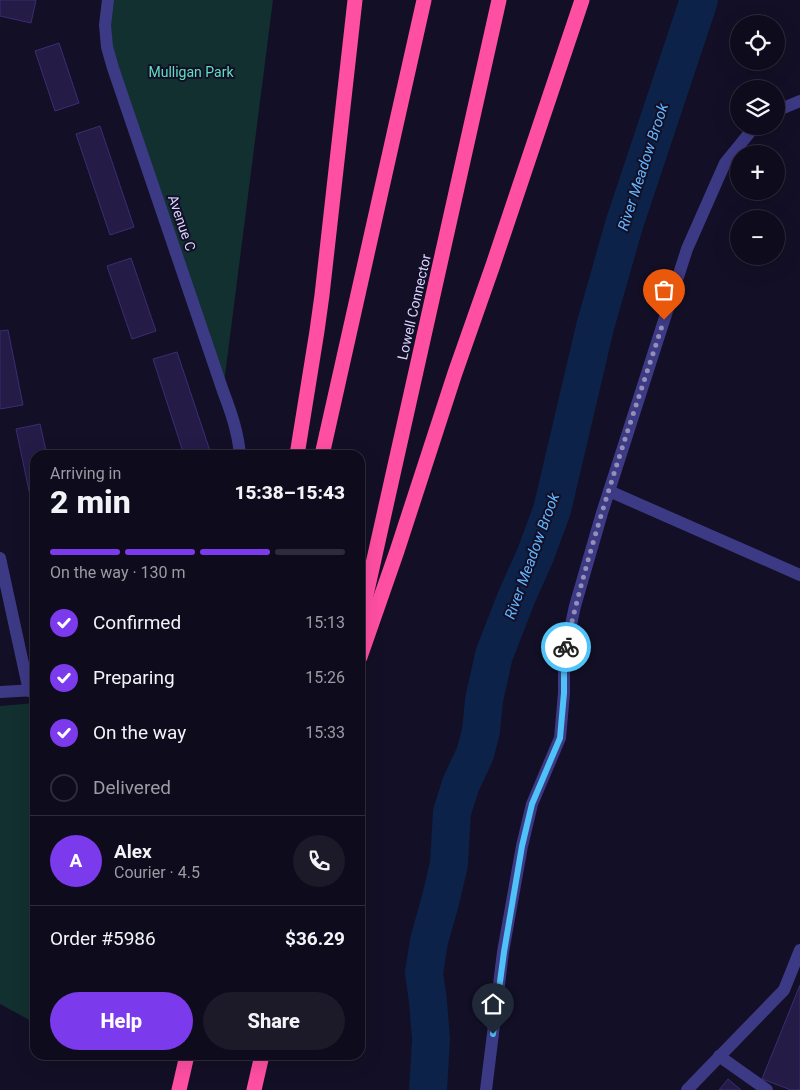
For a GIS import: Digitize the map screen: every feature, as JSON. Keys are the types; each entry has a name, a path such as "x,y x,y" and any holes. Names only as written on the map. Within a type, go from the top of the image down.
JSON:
{"highway":[{"path":"298,450 322,295 355,0"},
{"path":"323,450 424,0"},
{"name":"Lowell Connector","path":"365,600 499,0"},
{"path":"365,643 582,0"},
{"path":"179,1090 186,1060"},
{"path":"254,1090 261,1060"}],"street":[{"name":"Avenue C","path":"108,0 106,25 108,47 113,68 234,419 240,450"},
{"path":"785,107 800,101"},
{"path":"486,1090 504,952 522,846 532,804 560,738 564,693 564,658 576,606 609,491 687,249 725,163 748,135"},
{"path":"609,491 800,575"},
{"path":"0,558 30,683"},
{"path":"0,692 30,691"},
{"path":"687,1090 784,990 800,950"},
{"path":"719,1056 767,1090"}],"green space":[{"name":"Mulligan Park","path":"108,0 273,0 223,391 113,68"},
{"path":"30,703 30,1020 0,1004 0,706"}],"building":[{"path":"0,0 36,0 31,23 0,16"},
{"path":"59,43 79,103 55,111 35,51"},
{"path":"100,126 134,227 110,235 76,134"},
{"path":"131,258 156,331 132,339 107,266"},
{"path":"8,330 23,405 0,409 0,331"},
{"path":"177,352 210,450 182,450 153,359"},
{"path":"40,424 46,450 30,450 30,495 16,429"},
{"path":"800,985 800,1090 791,1090 762,1079"},
{"path":"728,1079 741,1090 719,1090"}],"waterway":[{"name":"River Meadow Brook","path":"428,1090 431,1039 424,973 429,941 449,864 452,812 461,784 475,754 481,731 484,700 494,655 552,510 595,327 624,225 699,0"}],"way so far":[{"path":"566,647 602,513 664,320"}],"route":[{"path":"493,1034 504,952 522,846 532,804 560,738 566,647"}]}
